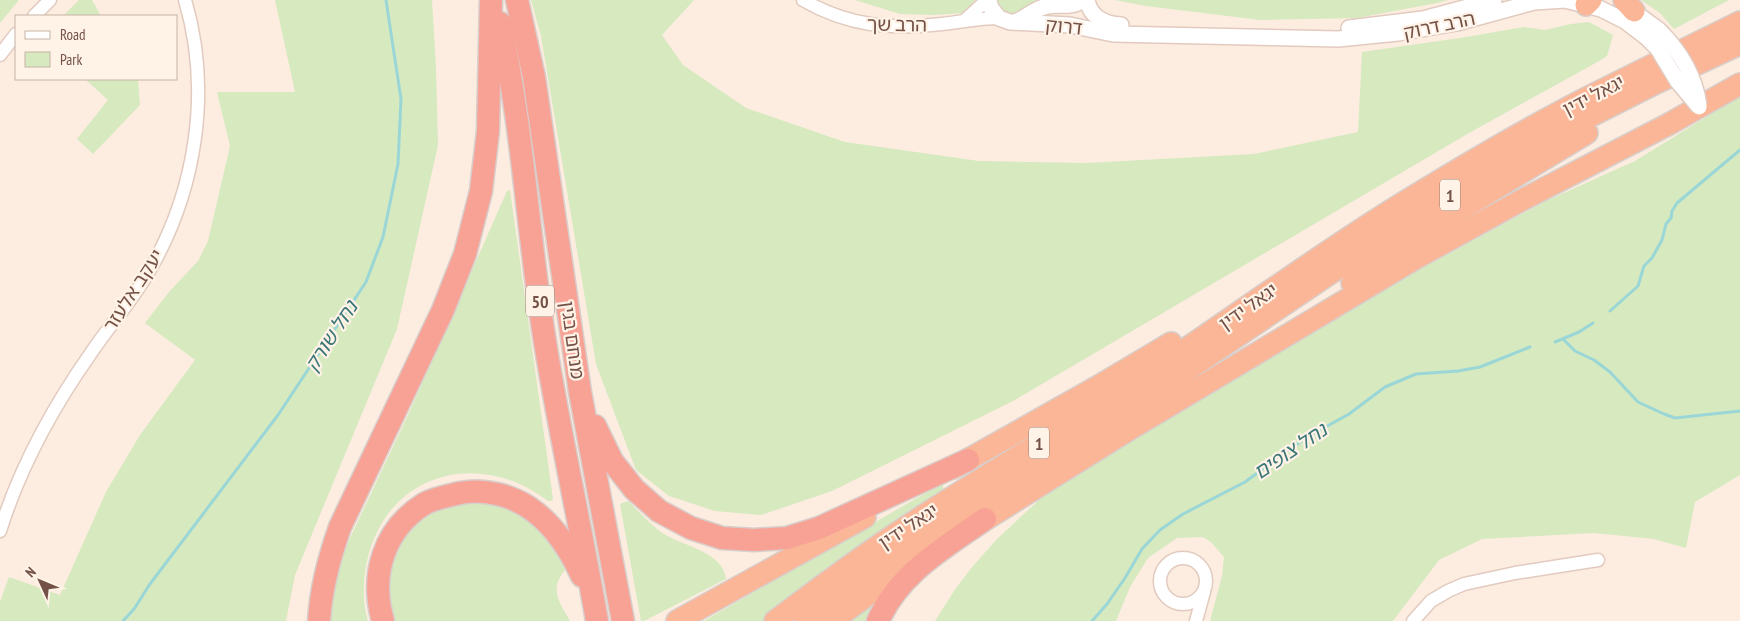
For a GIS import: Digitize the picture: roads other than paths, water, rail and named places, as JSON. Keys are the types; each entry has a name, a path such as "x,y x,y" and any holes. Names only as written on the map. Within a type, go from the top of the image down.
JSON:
{"highway":[{"path":"318,621 329,558 340,527 443,310 464,254 481,191 488,131 491,0"},
{"name":"מנחם בגין","path":"495,0 506,51 517,122 545,340 595,611"},
{"name":"מנחם בגין","path":"517,0 534,77 580,392 623,621"},
{"path":"1704,40 1735,13 1740,6"},
{"name":"יגאל ידין","path":"775,621 847,567 900,531 1116,396 1194,344 1304,266 1400,205 1522,133 1607,87 1740,22"},
{"path":"1274,343 1375,265 1572,142 1740,45"},
{"name":"יגאל ידין","path":"805,621 931,533 1133,406 1415,216 1500,165 1577,123 1656,83 1740,45"},
{"path":"832,621 884,584 1130,429 1426,253 1740,84"},
{"path":"677,621 1097,387 1304,266"},
{"path":"580,392 612,461 634,489 659,511 691,528 722,538 754,540 787,538 819,528 968,460"},
{"path":"383,621 377,589 379,573 384,551 396,531 409,516 425,504 442,497 466,492 498,494 515,500 534,511 547,522 577,564 595,611"},
{"path":"878,621 892,594 904,581 921,565 985,519"}],"street":[{"path":"35,15 50,0"},
{"name":"יעקב אלעזר","path":"0,530 24,470 48,420 86,360 148,274 171,230 187,181 197,130 198,77 191,22 185,0"},
{"name":"הרב שך","path":"803,0 834,15 866,25 908,26 1000,18"},
{"path":"965,21 988,0 991,8 1000,18"},
{"path":"1015,22 1043,7 1050,5 1072,6 1083,0"},
{"name":"הרב דרוק","path":"1087,0 1096,18 1116,25 1307,29 1358,27 1423,19 1494,0"},
{"name":"הרב דרוק","path":"1113,34 1306,38 1361,37 1457,23 1534,2 1565,0 1589,3 1653,34"},
{"name":"הרב דרוק","path":"1625,4 1653,34 1658,49 1678,82 1699,107"},
{"name":"דרוק","path":"1000,18 1010,22 1081,27 1113,34"},
{"path":"0,55 15,35"},
{"path":"1192,621 1188,613 1165,595 1160,583 1164,569 1175,560 1189,559 1196,562 1204,573 1205,588 1196,621"},
{"path":"1413,621 1432,601 1464,584 1515,573 1598,560"},
{"path":"1176,602 1190,602 1202,594 1205,588"}],"waterway":[{"name":"נחל שורק","path":"123,621 134,609 150,584 278,415 366,282 383,237 398,164 401,99 386,0"},
{"name":"נחל צופים","path":"1610,311 1638,286 1644,266 1652,258 1662,240 1666,224 1671,218 1672,211 1677,203 1740,150"},
{"name":"נחל צופים","path":"1555,342 1579,332 1593,323"},
{"path":"1563,339 1575,351 1594,360 1610,372 1638,402 1664,414 1675,418 1740,411"},
{"name":"נחל צופים","path":"1092,621 1107,604 1142,549 1160,530 1183,514 1245,482 1304,439 1349,414 1385,387 1416,374 1458,371 1480,367 1530,347"}]}
